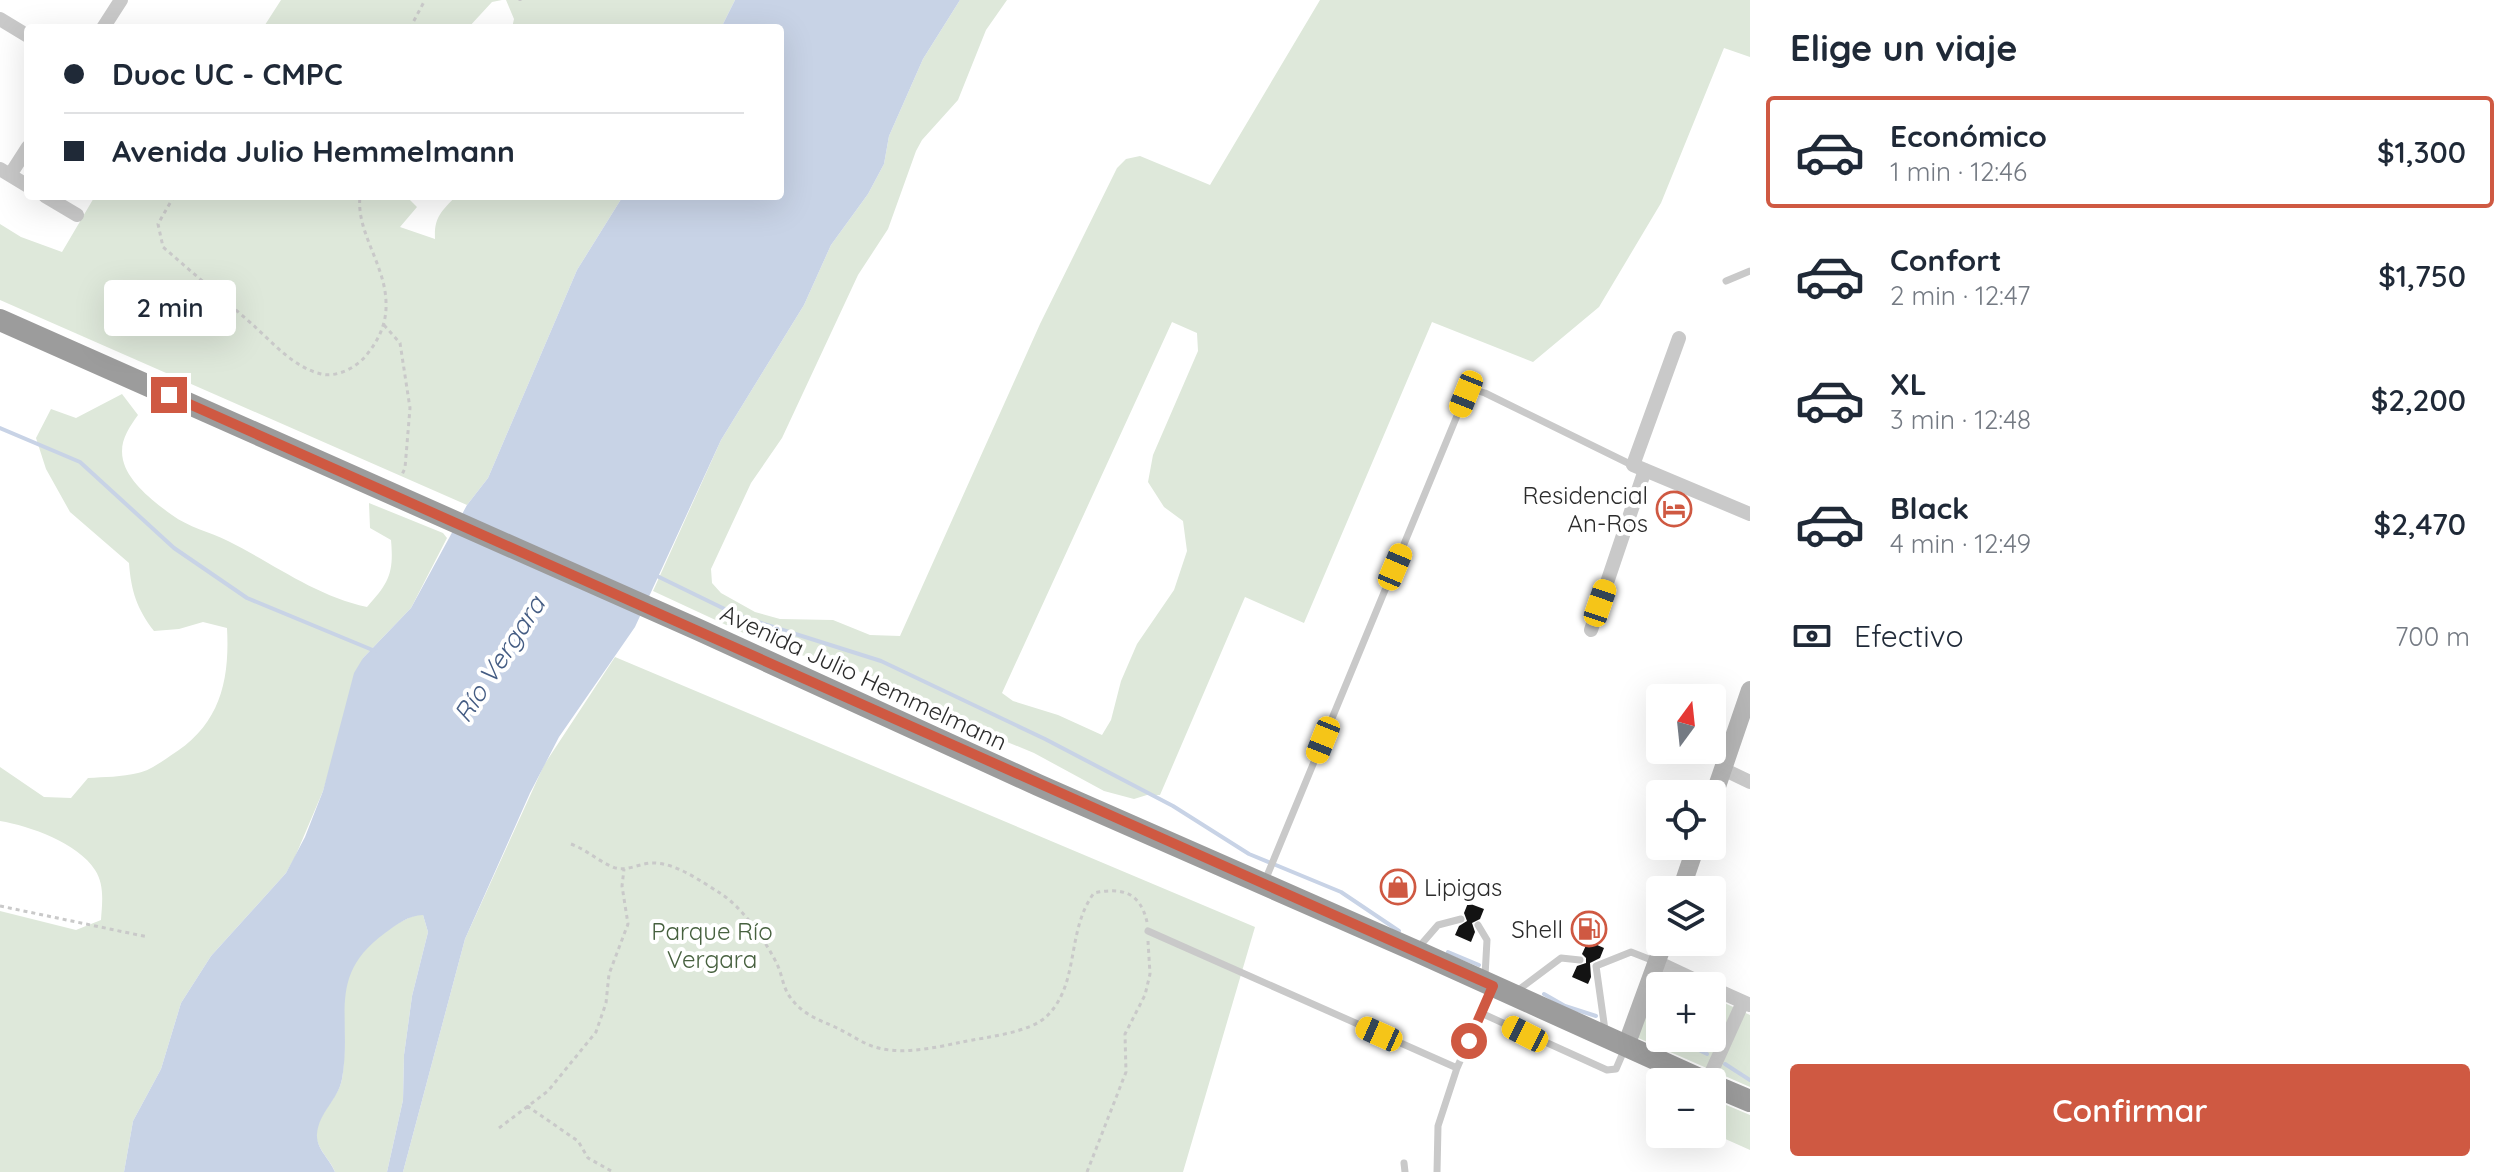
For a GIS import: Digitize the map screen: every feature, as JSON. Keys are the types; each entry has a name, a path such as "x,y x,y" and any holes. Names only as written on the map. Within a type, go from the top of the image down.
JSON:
{"highway":[{"name":"Avenida Julio Hemmelmann","path":"0,320 1675,1068"},
{"name":"Avenida Julio Hemmelmann","path":"1726,1091 1750,1101"}],"main road":[{"path":"1719,780 1750,690"},
{"path":"1616,1041 1659,956"}],"street":[{"path":"106,24 121,0"},
{"path":"0,19 24,34"},
{"path":"24,151 5,172 24,184"},
{"path":"52,200 77,215"},
{"path":"1591,630 1679,338"},
{"path":"1639,468 1750,514"},
{"path":"1723,769 1750,782"},
{"path":"1657,962 1678,972"},
{"path":"1715,1068 1747,1004 1726,994"}],"lane":[{"path":"1726,281 1750,271"},
{"path":"1264,885 1466,394 1485,393 1639,468"},
{"path":"1416,951 1438,925 1461,919"},
{"path":"1478,925 1487,940 1496,988"},
{"path":"1148,931 1457,1068"},
{"path":"1481,1013 1607,1070 1616,1069 1616,1041 1596,966 1631,952 1657,962"},
{"path":"1437,1172 1438,1126 1457,1068 1481,1013 1496,988 1561,958 1580,960"}],"path":[{"path":"412,24 425,0"},
{"path":"172,200 158,224 163,247 303,367 324,375 354,368 378,339 384,325 386,302 382,272 358,213 360,200"},
{"path":"384,325 400,343 410,408 405,468 394,495"},
{"path":"571,844 614,868 624,869 655,862 677,869 723,895 756,932 777,964 788,996 807,1015 869,1046 887,1050 929,1049 1027,1029 1044,1019 1062,1000 1075,935 1085,907 1094,893 1121,891 1135,898 1144,907 1150,974 1145,995 1125,1034 1126,1072 1087,1172"},
{"path":"499,1128 548,1091 596,1032 606,1003 612,965 628,924 622,886 624,869"},
{"path":"0,906 148,937"},
{"path":"527,1106 578,1141 588,1158 613,1172"}],"green space":[{"path":"281,0 502,0 492,2 472,24 266,24"},
{"path":"506,0 735,0 723,24 513,24 514,19"},
{"path":"960,0 1007,0 986,30 958,100 916,151 888,229 858,275 782,438 751,483 711,569 712,583 721,593 755,612 780,619 833,620 870,635 900,636 1040,324 1117,168 1126,159 1140,156 1210,185 1320,0 1750,0 1750,57 1724,48 1661,203 1599,307 1533,362 1432,322 1304,623 1245,597 1160,795 1134,799 1104,791 1034,753 947,717 898,688 858,671 776,648 653,591 721,440 804,305 831,245 868,194 884,164 889,136 923,59","holes":["1172,322 1197,333 1198,351 1153,455 1148,482 1164,507 1183,521 1187,551 1174,590 1137,644 1121,681 1111,720 1102,735 1058,715 1013,701 1002,693"]},
{"path":"93,200 410,200 417,207 400,227 435,239 440,215 452,200 621,200 577,270 488,478 467,505 0,300 0,224 21,237 62,252"},
{"path":"122,394 138,415 123,442 123,460 130,476 143,491 178,519 228,541 330,595 367,607 388,577 392,561 391,540 370,528 369,503 443,533 447,538 411,608 363,658 323,791 286,873 211,956 181,1003 161,1069 133,1121 124,1172 0,1172 0,911 76,930 101,920 102,888 87,860 65,844 25,827 0,821 0,767 44,797 71,798 88,778 146,770 187,744 200,731 218,701 226,667 227,628 203,622 179,629 154,631 136,599 129,563 70,512 46,469 36,438 51,409 76,418"},
{"name":"Parque Río Vergara","path":"615,657 1255,927 1183,1172 403,1172 465,939 544,765"},
{"path":"416,915 423,915 428,932 412,996 404,1055 403,1100 387,1172 335,1172 318,1144 317,1132 342,1079 344,998 348,974 362,953 382,934"},
{"path":"1726,1004 1750,1015 1750,1087 1726,1076 1726,1068 1707,1068 1670,1052 1726,1052"},
{"path":"1646,1014 1646,1041 1636,1037"},
{"path":"1726,1105 1750,1115 1750,1150 1726,1139"}],"water":[{"name":"Río Vergara","path":"735,0 960,0 923,59 889,136 884,164 868,194 831,245 804,305 721,440 635,627 559,737 530,793 465,939 403,1172 387,1172 403,1100 404,1055 412,996 428,932 423,915 398,924 366,949 348,982 342,1079 321,1119 317,1134 321,1149 335,1172 124,1172 133,1121 161,1069 181,1003 211,956 286,873 305,837 323,791 354,673 363,658 411,608 467,505 488,478 577,270 621,200 784,200 784,24 723,24"}],"building":[{"path":"1468,903 1484,909 1480,919 1472,923 1475,932 1471,942 1455,935 1459,926 1467,921 1464,913"},
{"path":"1588,941 1604,948 1600,958 1590,963 1588,984 1572,977 1577,966 1586,963 1582,954"}],"waterway":[{"path":"0,428 80,462 174,548 247,598 375,651"},
{"path":"657,576 739,616 881,661 1045,739 1173,806 1249,854 1341,892 1399,931"},
{"path":"1448,952 1479,965"},
{"path":"1544,994 1565,1006 1596,1016"},
{"path":"1703,1052 1707,1054"},
{"path":"1725,1064 1750,1080"}],"place":[{"name":"Residencial An-Ros","path":"1674,509"},
{"name":"Lipigas","path":"1398,887"},
{"name":"Shell","path":"1589,929"}],"route":[{"path":"169,395 1493,986 1469,1041"}]}
